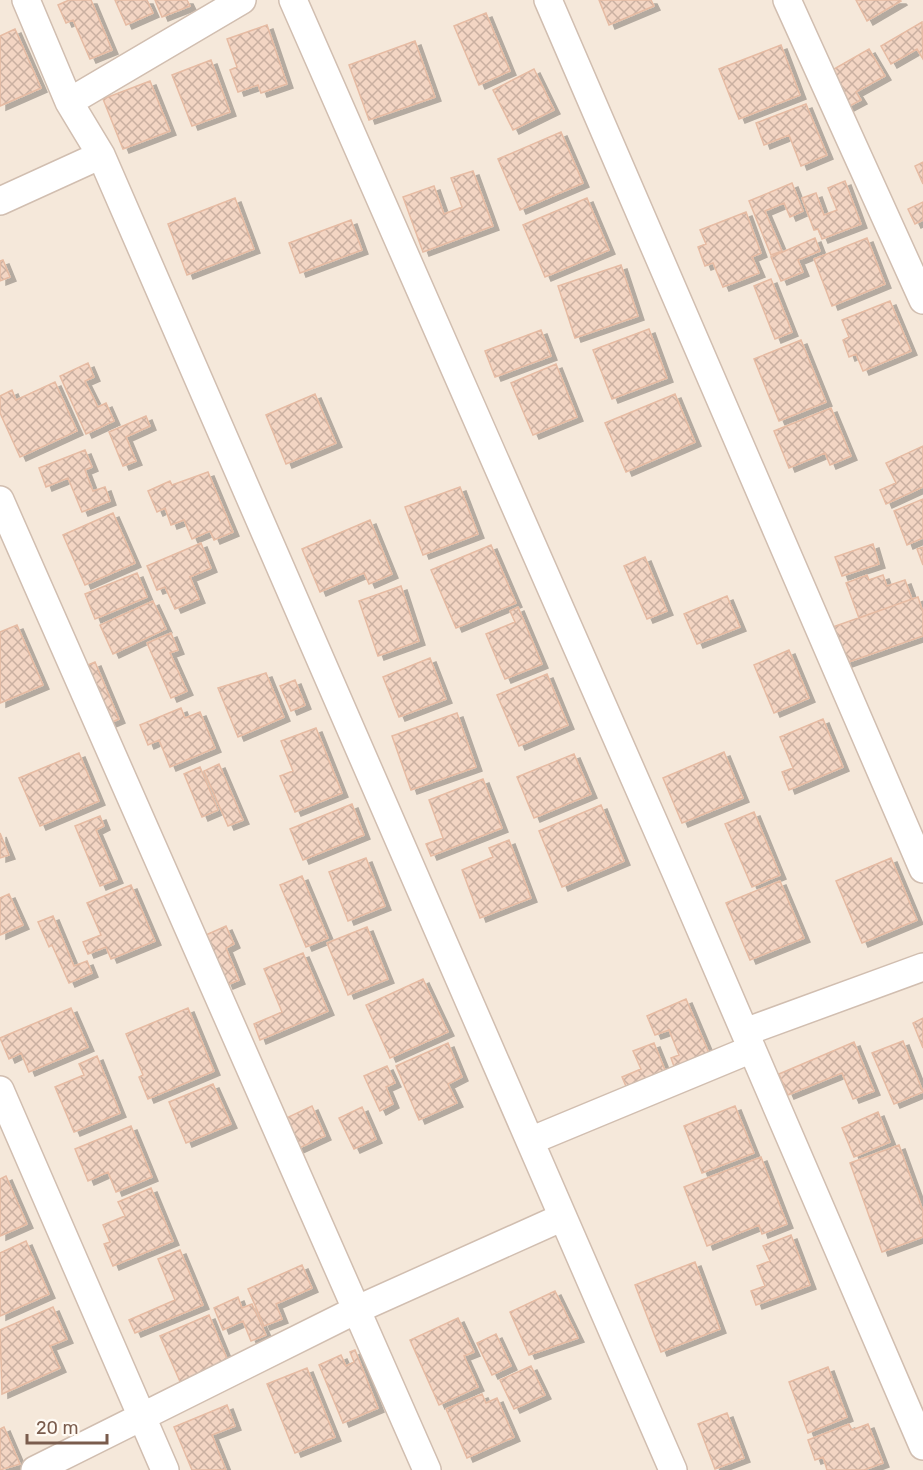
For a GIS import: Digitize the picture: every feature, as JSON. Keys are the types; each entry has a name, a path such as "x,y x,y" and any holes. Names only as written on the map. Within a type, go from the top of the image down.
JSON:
{"street":[{"path":"26,0 69,102 101,155 673,1470"},
{"path":"69,102 242,0"},
{"path":"293,0 923,1446"},
{"path":"548,0 923,869"},
{"path":"787,0 923,300"},
{"path":"0,201 101,155"},
{"path":"0,500 427,1470"},
{"path":"530,1141 748,1041 923,966"},
{"path":"0,1090 165,1470"},
{"path":"35,1470 358,1309 563,1217"}],"shaded area":[{"path":"0,0 923,0 923,1470 0,1470"}],"building":[{"path":"69,0 91,0 112,50 90,59 73,20 66,23 58,5"},
{"path":"115,0 147,0 153,13 126,25"},
{"path":"155,0 187,0 190,6 162,17"},
{"path":"599,0 651,0 654,6 609,25"},
{"path":"856,0 900,0 901,1 867,21"},
{"path":"486,13 510,71 479,85 454,26"},
{"path":"922,22 923,59 917,49 891,64 881,46"},
{"path":"267,25 287,84 261,93 258,85 238,92 230,70 237,67 227,39"},
{"path":"15,29 41,88 0,106 0,36"},
{"path":"415,41 435,97 369,120 349,65"},
{"path":"781,45 800,95 739,119 719,69"},
{"path":"869,49 885,76 856,92 861,100 846,108 827,73"},
{"path":"211,60 230,112 192,126 172,75"},
{"path":"534,69 554,110 513,130 493,90"},
{"path":"150,81 170,131 123,149 103,99"},
{"path":"806,104 827,155 801,166 789,135 764,145 756,123"},
{"path":"561,132 583,183 520,210 498,159"},
{"path":"923,162 923,184 915,166"},
{"path":"473,171 493,226 423,252 403,197 434,186 444,214 462,207 451,178"},
{"path":"845,181 861,224 822,239 818,229 814,230 802,198 816,193 824,215 837,210 828,188"},
{"path":"792,183 803,211 790,217 784,203 765,211 782,251 771,255 749,201"},
{"path":"235,198 254,249 187,275 168,224"},
{"path":"587,198 609,250 545,277 523,225"},
{"path":"923,202 923,220 915,224 908,209"},
{"path":"746,212 761,253 752,257 759,273 723,287 713,263 705,266 698,247 706,244 700,230"},
{"path":"351,220 362,250 300,273 289,243"},
{"path":"815,238 820,251 798,260 803,272 781,281 771,257"},
{"path":"867,238 885,284 832,306 814,259"},
{"path":"3,260 10,277 0,281 0,261"},
{"path":"621,265 638,316 575,338 558,286"},
{"path":"771,279 792,332 775,339 754,286"},
{"path":"890,301 911,351 863,371 856,354 849,357 843,340 849,337 842,320"},
{"path":"649,329 667,378 612,399 593,350"},
{"path":"541,330 551,356 495,377 485,351"},
{"path":"801,340 826,402 779,421 754,359"},
{"path":"88,363 94,377 85,381 98,407 106,403 114,421 86,434 60,376"},
{"path":"556,364 577,417 533,435 511,383"},
{"path":"55,382 77,431 20,457 0,413 0,396 12,390 16,400"},
{"path":"315,394 336,443 286,464 266,415"},
{"path":"675,394 695,442 626,472 605,423"},
{"path":"831,408 851,456 830,465 825,453 789,468 774,431"},
{"path":"146,416 150,426 126,437 136,461 123,466 109,432"},
{"path":"923,446 923,487 886,504 880,490 896,483 886,463"},
{"path":"85,450 92,467 85,470 93,491 105,487 110,501 82,512 68,478 46,487 39,468"},
{"path":"208,472 233,532 214,540 210,531 192,539 184,520 171,525 165,508 157,512 148,491 170,481 172,485"},
{"path":"460,487 478,534 423,555 405,507"},
{"path":"923,499 923,538 907,545 894,511"},
{"path":"113,513 135,563 85,585 63,535"},
{"path":"370,520 392,574 369,584 364,573 320,592 302,549"},
{"path":"201,543 211,568 190,577 199,599 175,609 165,587 157,590 147,566"},
{"path":"873,544 879,564 842,576 835,557"},
{"path":"491,545 516,603 456,628 431,570"},
{"path":"923,547 923,565 917,549"},
{"path":"645,557 667,611 647,619 624,566"},
{"path":"137,573 147,597 95,619 85,594"},
{"path":"867,575 869,580 883,575 887,586 905,580 912,599 859,618 846,583"},
{"path":"401,586 419,641 378,656 359,601"},
{"path":"727,596 740,627 697,644 684,614"},
{"path":"918,597 923,612 923,636 843,664 830,628"},
{"path":"153,601 166,629 113,654 100,625"},
{"path":"518,607 542,664 505,679 486,634 515,622 510,611"},
{"path":"17,625 43,685 0,703 0,632"},
{"path":"171,633 178,650 170,653 187,691 171,698 147,643"},
{"path":"789,650 809,698 774,713 754,665"},
{"path":"430,658 446,699 399,717 383,677"},
{"path":"95,662 119,719 105,725 81,668"},
{"path":"266,673 284,717 238,737 218,688"},
{"path":"547,674 568,725 519,746 497,695"},
{"path":"295,680 305,705 291,711 280,686"},
{"path":"181,708 185,718 200,712 215,748 170,767 159,740 148,745 140,725"},
{"path":"457,713 476,767 411,790 392,736"},
{"path":"823,719 843,767 789,790 782,772 793,768 780,737"},
{"path":"316,728 342,793 295,812 280,776 293,771 281,741"},
{"path":"724,752 743,798 682,823 663,778"},
{"path":"79,753 99,801 40,826 19,778"},
{"path":"574,754 591,794 534,818 517,777"},
{"path":"219,764 243,820 228,826 204,771"},
{"path":"200,767 218,810 202,817 184,774"},
{"path":"483,779 502,828 431,856 426,844 443,838 429,800"},
{"path":"352,804 364,835 303,860 290,829"},
{"path":"601,805 624,861 562,887 539,831"},
{"path":"754,812 780,875 752,887 725,824"},
{"path":"100,816 104,826 96,830 117,879 100,886 75,826"},
{"path":"0,833 9,855 0,858"},
{"path":"509,840 531,898 480,918 462,870 493,857 489,848"},
{"path":"366,858 385,906 348,921 329,872"},
{"path":"891,858 917,920 862,943 836,881"},
{"path":"302,876 328,938 306,947 280,885"},
{"path":"780,881 804,938 750,960 726,903"},
{"path":"131,885 155,941 111,959 106,947 88,954 83,942 101,935 87,903"},
{"path":"9,894 23,925 0,935 0,898"},
{"path":"53,916 74,966 87,961 92,973 69,983 52,945 49,947 38,922"},
{"path":"226,926 234,944 226,948 239,980 227,985 206,935"},
{"path":"367,927 388,979 348,995 327,943"},
{"path":"303,953 328,1011 260,1040 254,1024 282,1012 264,969"},
{"path":"423,979 448,1032 390,1058 366,1005"},
{"path":"686,999 711,1058 676,1072 671,1058 679,1055 669,1030 655,1035 647,1016"},
{"path":"71,1008 88,1047 29,1072 21,1053 9,1059 0,1038"},
{"path":"188,1008 214,1071 148,1099 139,1077 143,1075 126,1034"},
{"path":"923,1018 923,1048 913,1023"},
{"path":"903,1041 923,1092 894,1104 872,1053"},
{"path":"854,1042 874,1091 853,1099 842,1073 788,1095 779,1074"},
{"path":"448,1043 462,1077 448,1084 457,1103 419,1120 396,1066"},
{"path":"654,1043 667,1075 628,1091 622,1077 641,1069 633,1051"},
{"path":"97,1056 120,1113 74,1132 55,1087 84,1075 79,1064"},
{"path":"387,1066 395,1083 386,1087 393,1104 380,1111 364,1076"},
{"path":"213,1084 231,1124 186,1143 169,1102"},
{"path":"312,1106 325,1136 295,1150 282,1120"},
{"path":"735,1106 754,1153 702,1173 684,1126"},
{"path":"362,1107 376,1139 354,1149 339,1118"},
{"path":"878,1112 890,1142 854,1157 842,1128"},
{"path":"131,1126 152,1177 116,1192 108,1172 88,1181 75,1149"},
{"path":"899,1145 923,1211 923,1237 882,1252 850,1163"},
{"path":"761,1157 787,1224 762,1234 759,1225 707,1246 684,1187"},
{"path":"6,1176 27,1224 0,1236 0,1179"},
{"path":"151,1188 173,1241 113,1266 104,1244 110,1242 103,1225 125,1216 118,1202"},
{"path":"791,1235 810,1285 756,1305 751,1291 765,1286 757,1266 770,1261 763,1246"},
{"path":"26,1241 49,1294 0,1316 0,1253"},
{"path":"180,1250 203,1305 135,1333 129,1320 175,1300 158,1259"},
{"path":"695,1262 720,1329 661,1352 635,1285"},
{"path":"302,1265 312,1288 276,1304 282,1319 264,1326 248,1289"},
{"path":"555,1291 578,1338 529,1355 510,1312"},
{"path":"238,1297 242,1308 252,1304 266,1335 251,1341 243,1321 223,1330 214,1308"},
{"path":"53,1307 67,1339 50,1346 60,1368 2,1394 0,1330"},
{"path":"209,1315 230,1366 182,1386 160,1336"},
{"path":"458,1318 474,1352 464,1356 478,1387 439,1405 410,1340"},
{"path":"496,1334 511,1366 492,1375 477,1343"},
{"path":"355,1350 378,1408 343,1423 319,1365 341,1355 346,1366 354,1362 350,1352"},
{"path":"531,1366 545,1395 514,1409 500,1380"},
{"path":"828,1367 847,1417 808,1433 789,1382"},
{"path":"307,1368 335,1437 295,1453 267,1384"},
{"path":"482,1394 486,1403 497,1398 514,1437 467,1458 446,1409"},
{"path":"227,1405 235,1426 212,1435 226,1470 192,1470 174,1427"},
{"path":"727,1413 744,1458 715,1469 698,1424"},
{"path":"849,1424 852,1430 868,1424 883,1463 864,1470 827,1470 823,1457 815,1460 808,1440"},
{"path":"4,1427 20,1464 0,1470 0,1429"}]}
